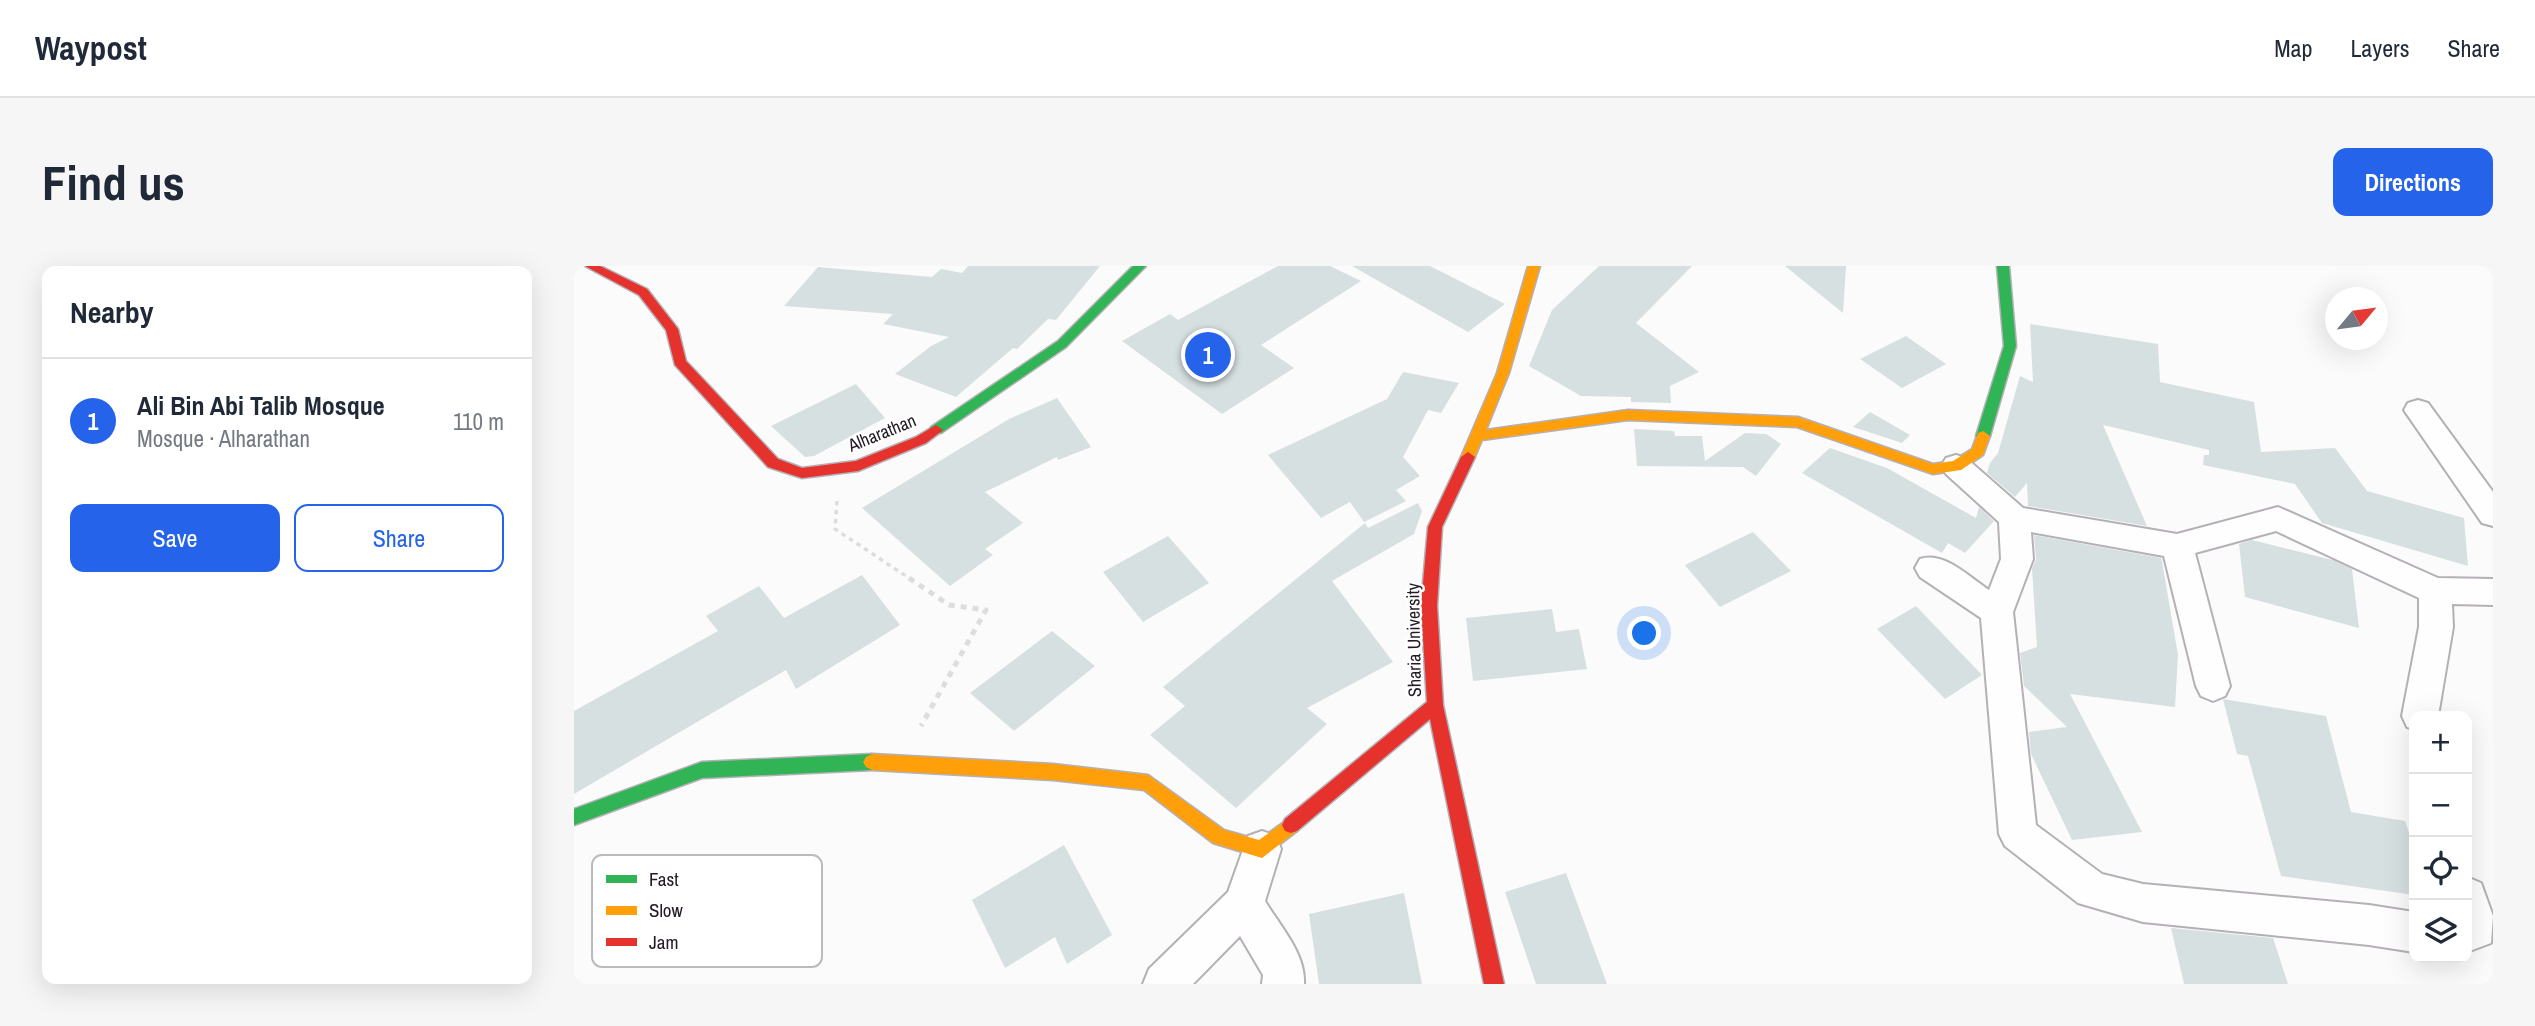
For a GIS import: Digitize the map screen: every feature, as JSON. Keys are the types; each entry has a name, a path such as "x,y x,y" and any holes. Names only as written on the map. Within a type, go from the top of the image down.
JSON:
{"street":[{"name":"Alharathan","path":"603,268 643,292 672,329 680,362 773,463 802,473 858,466 921,440 1062,344 1140,266"},
{"name":"Sharia University","path":"1494,984 1435,705 1429,606 1435,527 1478,436 1503,373 1534,266"},
{"path":"1478,436 1628,415 1798,422 1933,469 1956,466 1978,452 2010,346 2003,266"},
{"path":"2418,410 2493,514"},
{"path":"1956,466 2014,518 2177,546 2278,519 2435,591 2493,592"},
{"path":"2014,518 2017,558 1997,612 2018,834 2092,890 2143,902 2409,931"},
{"path":"2177,546 2213,686"},
{"path":"1931,568 1997,612"},
{"path":"2421,711 2436,626 2435,591"},
{"path":"1164,984 1244,904 1262,849 1435,705"},
{"path":"574,817 702,770 852,761 900,763 1053,772 1148,783 1219,837 1262,849"},
{"path":"1244,904 1284,971 1283,984"},
{"path":"2472,912 2477,929 2472,930"}],"path":[{"path":"839,469 835,529 949,605 986,610 900,763"}],"building":[{"path":"968,266 1100,266 1056,320 1048,319 1017,349 1013,348 956,397 895,374 931,346 949,337 883,324 893,314 784,306 818,267 932,277 941,269 962,273"},
{"path":"1278,266 1330,266 1361,281 1261,345 1294,368 1222,414 1122,341 1170,314 1178,320"},
{"path":"1352,266 1430,266 1505,304 1468,332"},
{"path":"1599,266 1692,266 1636,323 1699,372 1670,386 1671,403 1631,402 1631,397 1581,396 1529,366 1552,310"},
{"path":"1785,266 1846,266 1843,313"},
{"path":"2030,324 2158,344 2160,382 2254,402 2261,452 2335,448 2367,491 2464,518 2468,566 2322,523 2295,484 2203,465 2204,455 2209,455 2209,450 2103,425 2147,526 2028,506 2027,483 2015,497 1987,473 1990,463 1998,453 2020,376 2033,382"},
{"path":"1906,336 1946,364 1902,388 1860,359"},
{"path":"1403,372 1459,383 1441,413 1428,410 1403,457 1420,476 1396,490 1406,501 1364,522 1350,502 1321,518 1268,455 1387,399"},
{"path":"856,384 885,418 814,456 805,457 771,426"},
{"path":"1057,398 1091,447 1058,460 1057,457 985,492 1023,523 985,549 993,555 950,586 862,508 1009,419"},
{"path":"1870,412 1910,435 1902,443 1853,427"},
{"path":"1634,429 1674,431 1675,436 1702,436 1705,461 1745,433 1766,434 1781,444 1756,476 1743,467 1637,466"},
{"path":"1830,448 1887,468 1976,518 1979,507 1994,521 1965,553 1948,543 1942,553 1802,473"},
{"path":"1418,503 1422,511 1414,534 1332,581 1393,662 1307,708 1327,724 1236,808 1150,735 1185,706 1163,687 1365,523 1368,528"},
{"path":"1753,532 1791,571 1720,607 1685,565"},
{"path":"2034,535 2161,558 2178,655 2175,707 2070,694 2142,832 2072,840 2031,754 2029,732 2067,727 2024,686 2020,653 2037,647 2032,568 2036,559"},
{"path":"1168,536 1209,583 1143,622 1103,572"},
{"path":"2252,540 2333,560 2352,569 2359,628 2245,597 2239,544"},
{"path":"862,575 900,625 796,689 786,670 574,794 574,711 718,631 706,616 759,586 784,618"},
{"path":"1916,606 1982,675 1945,699 1877,629"},
{"path":"1552,609 1556,632 1579,629 1587,669 1473,681 1466,618"},
{"path":"1052,631 1095,666 1014,731 970,693"},
{"path":"2223,699 2326,716 2351,812 2405,821 2409,833 2409,894 2281,876 2248,756 2237,754"},
{"path":"1064,845 1112,935 1067,964 1055,937 1005,968 972,900"},
{"path":"1566,873 1607,984 1536,984 1505,892"},
{"path":"1404,893 1422,984 1319,984 1309,914"},
{"path":"2171,928 2273,938 2288,984 2184,984"}],"traffic: fast":[{"path":"936,430 1062,344 1140,266"},
{"path":"1983,436 2010,346 2003,266"},
{"path":"574,817 702,770 872,762"}],"traffic: slow":[{"path":"1468,457 1503,373 1534,266"},
{"path":"1478,436 1628,415 1798,422 1933,469 1956,466 1978,452 1983,436"},
{"path":"872,762 1053,772 1148,783 1219,837 1262,849 1291,825"}],"traffic: jam":[{"path":"591,266 643,292 672,329 680,362 773,463 802,473 858,466 921,440 936,430"},
{"path":"1468,457 1435,527 1429,606 1435,705 1494,984"},
{"path":"1291,825 1435,705"}],"place":[{"name":"Ali Bin Abi Talib Mosque","path":"1208,355"}]}
